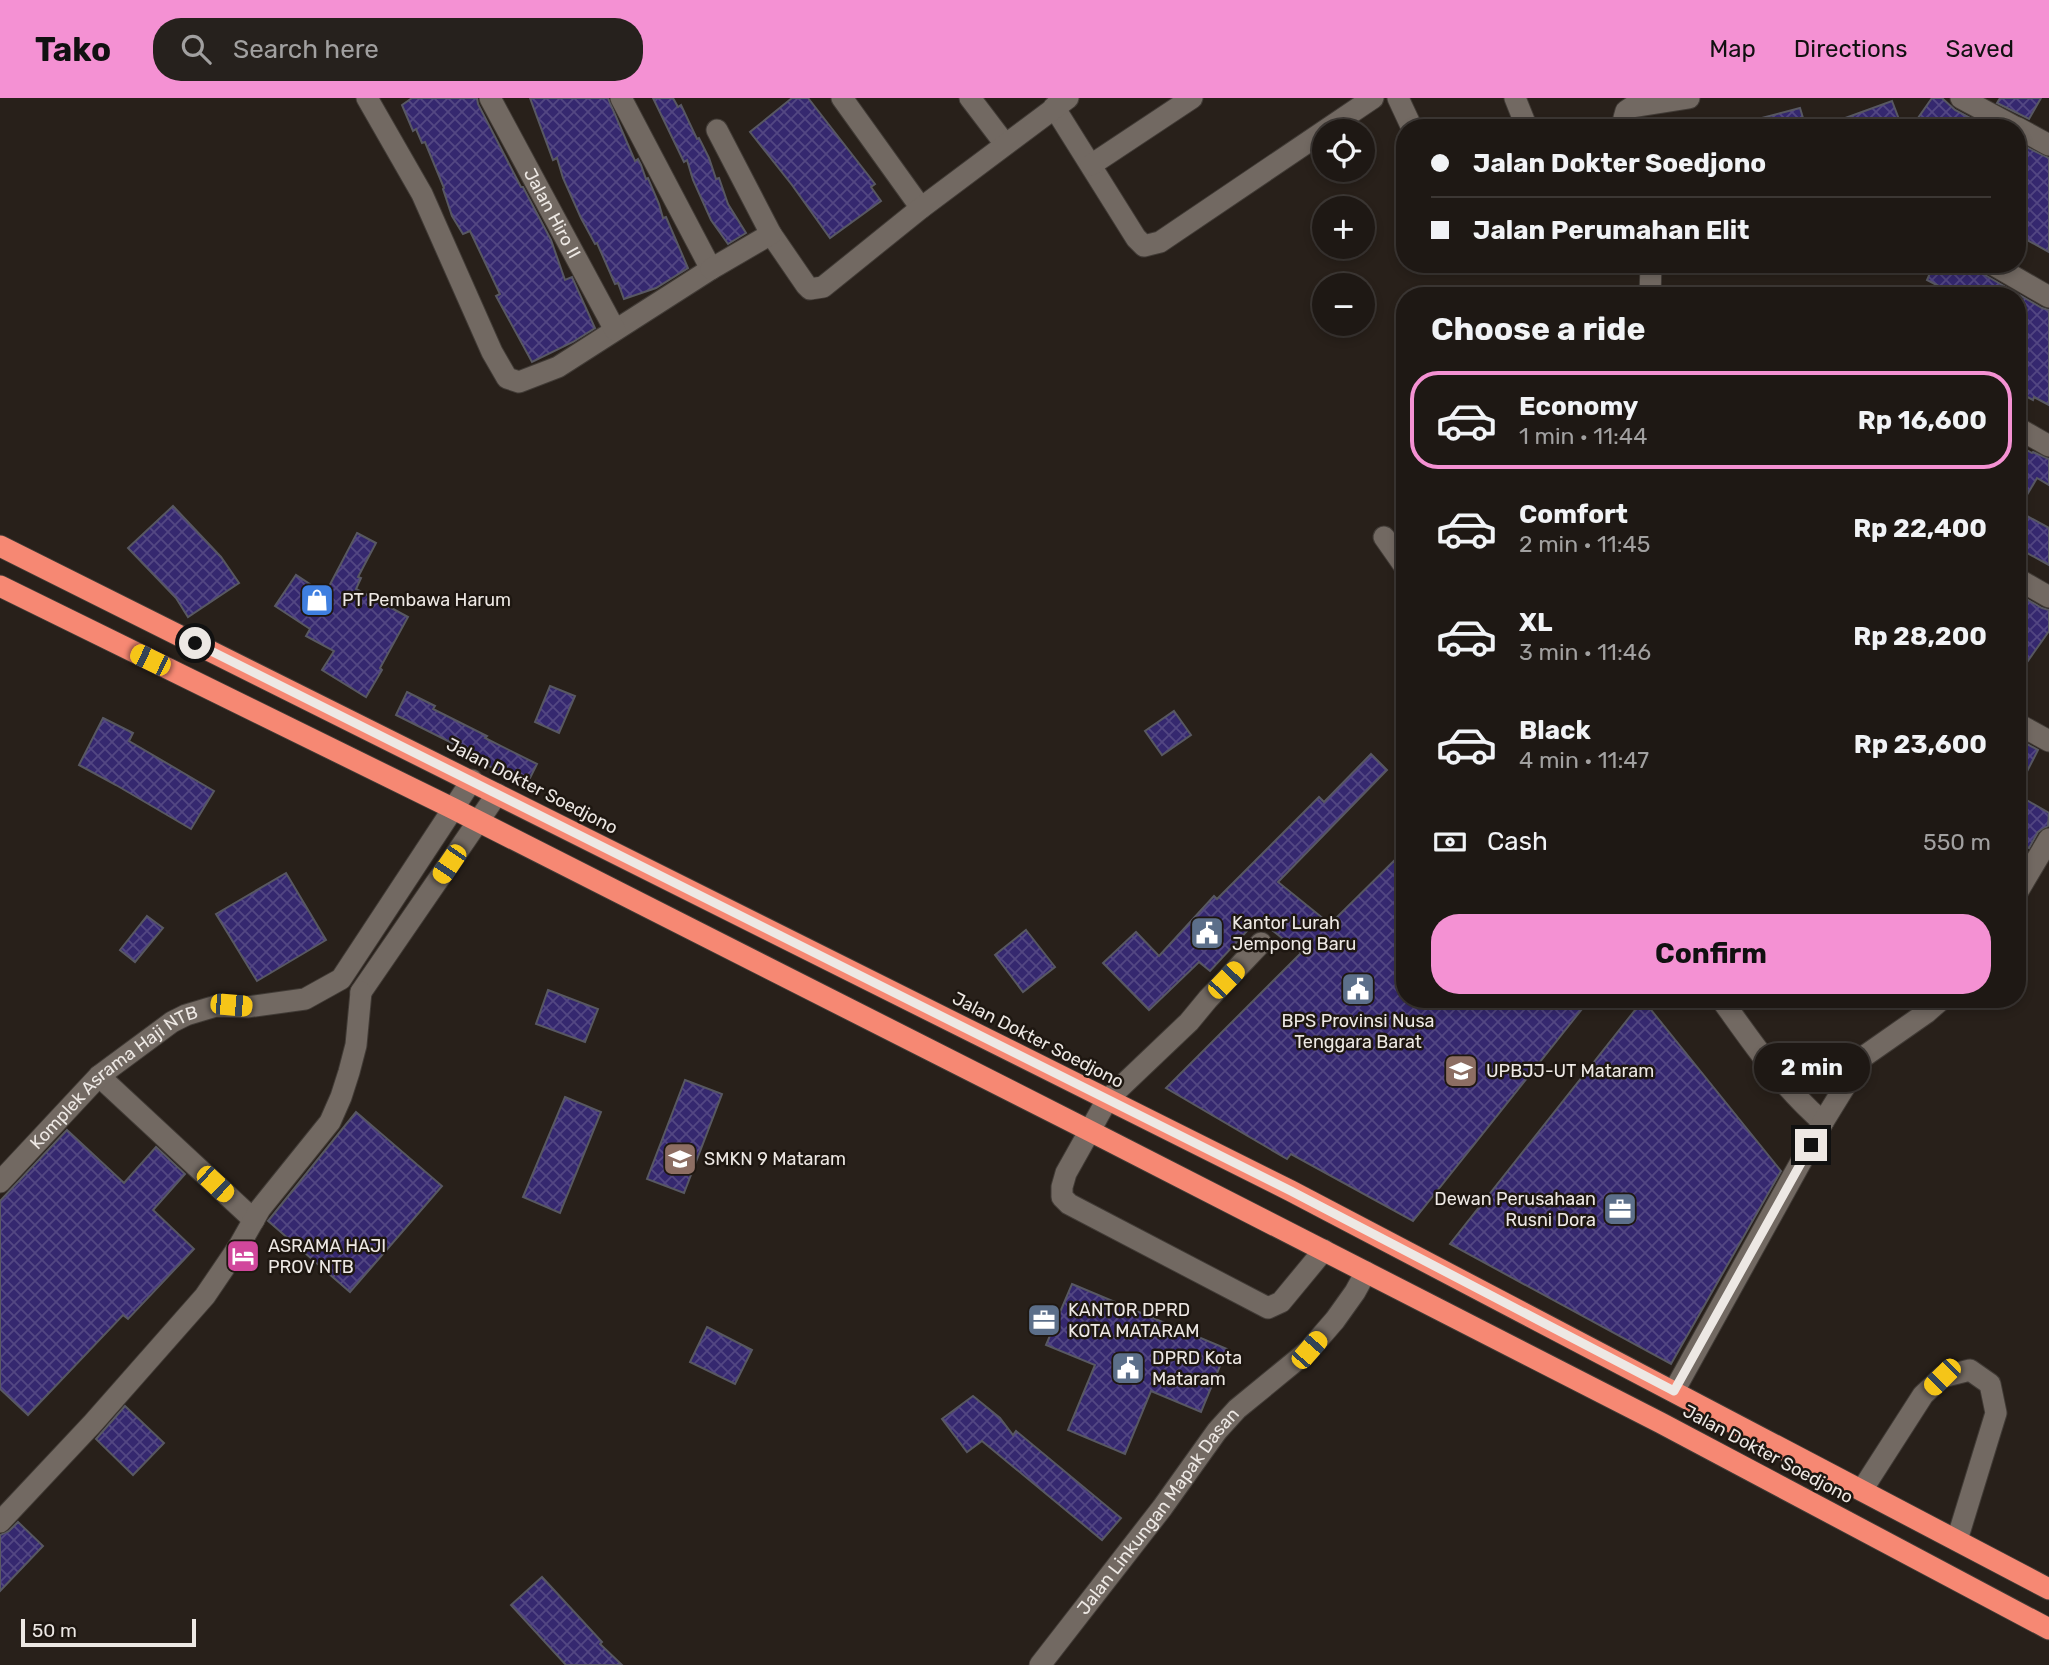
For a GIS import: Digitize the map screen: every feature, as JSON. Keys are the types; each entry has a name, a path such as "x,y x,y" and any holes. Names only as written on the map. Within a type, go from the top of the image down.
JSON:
{"highway":[{"name":"Jalan Dokter Soedjono","path":"0,546 1291,1191 2049,1589"},
{"name":"Jalan Dokter Soedjono","path":"0,586 452,808 1324,1250 1674,1430 2049,1629"},
{"path":"2008,1607 2024,1575"}],"street":[{"path":"367,98 422,194 492,352 507,378 519,382 558,367 771,234"},
{"name":"Jalan Hiro II","path":"491,98 615,330"},
{"path":"621,98 711,269"},
{"path":"842,98 921,208"},
{"path":"970,98 1005,144"},
{"path":"1091,165 1192,98"},
{"path":"717,130 771,234 810,289 819,288 1061,103 1091,165 1136,238 1144,246 1160,242 1373,98"},
{"path":"1398,98 1408,119"},
{"path":"1515,98 1523,119"},
{"path":"1624,119 1626,111 1632,107 1689,98"},
{"path":"1961,98 2000,119"},
{"path":"2026,133 2049,145"},
{"path":"2008,273 2049,297"},
{"path":"2026,433 2049,446"},
{"path":"1384,537 1396,554"},
{"path":"2026,584 2049,597"},
{"path":"2026,728 2049,741"},
{"path":"361,992 341,979 472,780"},
{"path":"0,1522 93,1423 205,1296 260,1209 330,1122 356,1045 361,992 497,794"},
{"path":"2026,872 2049,839"},
{"path":"1261,943 1189,1022 1107,1100 1066,1172 1062,1198 1268,1308 1281,1302 1324,1250"},
{"name":"Komplek Asrama Haji NTB","path":"0,1182 99,1076 172,1022 186,1014 216,1006 247,1007 305,999 341,979"},
{"path":"1728,1008 1780,1078 1807,1109 1823,1122"},
{"path":"1674,1391 1823,1122 1863,1057 1932,1008"},
{"path":"99,1076 254,1220"},
{"name":"Jalan Linkungan Mapak Dasan","path":"1040,1665 1162,1508 1216,1431 1237,1409 1309,1350 1335,1320 1366,1272"},
{"path":"1862,1490 1923,1395 1942,1377 1970,1370 1990,1384 1996,1413 1957,1540"}],"building":[{"path":"412,98 477,98 521,187 551,240 565,280 572,277 595,328 532,362 496,296 500,294 470,231 463,234 452,216 425,142 422,143 416,129 413,131 402,105"},
{"path":"530,98 608,98 635,161 638,159 646,179 648,178 663,218 666,217 688,268 656,288 624,299 597,243 595,244 581,218 557,158 553,160"},
{"path":"653,98 673,98 678,107 681,105 697,139 699,138 716,179 719,178 728,204 746,233 728,244 711,220 687,160 684,162"},
{"path":"792,98 808,98 875,184 871,187 881,201 830,238 750,132"},
{"path":"1932,98 1942,98 1955,110 1972,119 1919,119"},
{"path":"2000,98 2041,98 2029,119 1997,103"},
{"path":"1892,101 1899,119 1842,119"},
{"path":"1800,108 1803,119 1758,119"},
{"path":"2026,147 2049,158 2049,252 2026,239"},
{"path":"1930,273 1984,273 2006,287 1941,287 1927,280"},
{"path":"2026,299 2049,310 2049,405 2034,397 2033,400 2026,396"},
{"path":"2026,450 2049,459 2049,485 2037,478 2026,497"},
{"path":"173,506 221,557 239,583 188,617 176,598 128,548"},
{"path":"2026,515 2049,528 2049,565 2026,552"},
{"path":"357,533 376,543 358,577 361,578 356,589 408,617 366,697 322,670 334,651 306,636 310,629 275,606 296,575 325,594"},
{"path":"2026,599 2049,610 2049,631 2026,664"},
{"path":"550,686 575,696 559,733 535,722"},
{"path":"407,692 435,706 433,709 487,736 485,738 537,764 529,780 503,768 501,773 477,759 478,756 396,715"},
{"path":"1174,711 1191,735 1162,755 1145,731"},
{"path":"103,718 133,733 129,741 214,791 191,829 79,765"},
{"path":"2026,743 2038,750 2026,773"},
{"path":"1371,754 1387,770 1278,882 1330,924 1396,859 1396,1008 1583,1008 1413,1221 1291,1154 1287,1159 1166,1088 1301,953 1258,919 1210,971 1199,962 1149,1010 1103,963 1136,932 1159,956 1214,896 1217,899 1319,797 1324,802"},
{"path":"2026,800 2049,813 2048,826 2038,832 2029,848 2026,846"},
{"path":"286,873 326,940 257,981 216,914"},
{"path":"147,916 163,928 135,962 120,950"},
{"path":"1026,930 1055,967 1023,992 995,955"},
{"path":"548,990 598,1009 585,1042 536,1024"},
{"name":"Dewan Perusahaan Rusni Dora","path":"1637,1008 1649,1008 1781,1171 1671,1364 1450,1244"},
{"path":"685,1080 722,1094 684,1193 647,1179"},
{"path":"565,1097 601,1112 560,1213 523,1197"},
{"path":"356,1112 442,1186 350,1292 268,1221"},
{"path":"67,1130 124,1183 156,1147 185,1174 153,1210 194,1249 128,1319 123,1315 28,1415 0,1389 0,1201"},
{"path":"1072,1284 1227,1349 1201,1412 1151,1391 1125,1454 1068,1430 1095,1365 1046,1345"},
{"path":"707,1327 752,1350 735,1384 690,1362"},
{"path":"973,1396 1000,1418 1013,1435 1016,1431 1121,1518 1102,1540 982,1441 967,1452 942,1419"},
{"path":"125,1406 164,1443 133,1475 96,1439"},
{"path":"18,1522 43,1546 0,1591 0,1535"},
{"path":"542,1577 602,1642 600,1644 622,1665 566,1665 511,1605"}],"place":[{"name":"PT Pembawa Harum","path":"317,600"},
{"name":"Kantor Lurah Jempong Baru","path":"1207,933"},
{"name":"BPS Provinsi Nusa Tenggara Barat","path":"1358,989"},
{"name":"UPBJJ-UT Mataram","path":"1461,1071"},
{"name":"SMKN 9 Mataram","path":"680,1159"},
{"name":"Dewan Perusahaan Rusni Dora","path":"1620,1209"},
{"name":"ASRAMA HAJI PROV NTB","path":"243,1256"},
{"name":"KANTOR DPRD KOTA MATARAM","path":"1044,1320"},
{"name":"DPRD Kota Mataram","path":"1128,1368"}],"route":[{"path":"195,643 1291,1191 1674,1391 1811,1145"}]}
